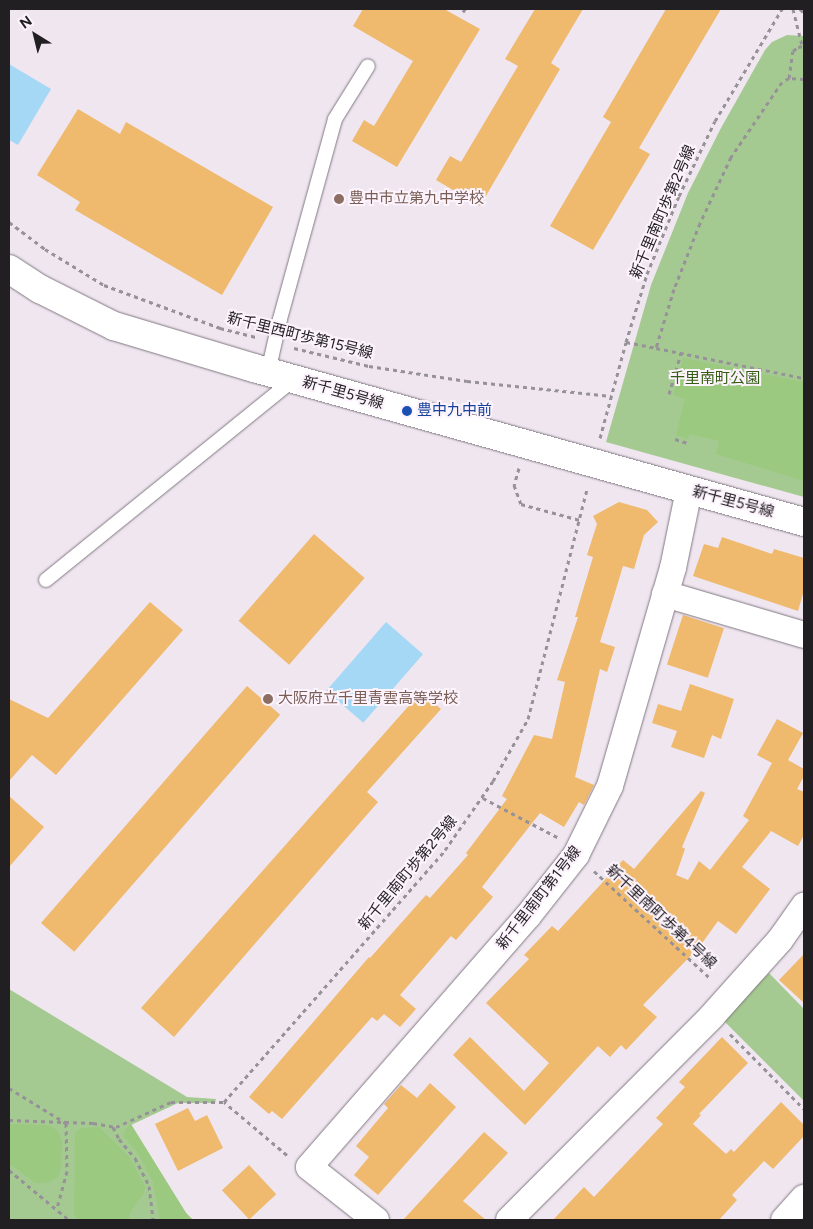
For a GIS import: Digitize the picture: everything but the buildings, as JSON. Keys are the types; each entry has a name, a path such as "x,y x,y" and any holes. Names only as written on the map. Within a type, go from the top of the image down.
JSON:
{"street":[{"name":"新千里5号線","path":"9,269 40,289 114,326 268,372 804,522"},
{"name":"新千里南町第1号線","path":"309,1167 528,916 576,855 610,786 665,594 689,490"},
{"path":"665,594 804,635"},
{"path":"509,1220 712,1016 780,940 804,906"},
{"path":"309,1167 376,1220"},
{"path":"784,1220 804,1198"}],"lane":[{"path":"268,372 335,119 368,66"},
{"path":"46,580 295,379"}],"path":[{"name":"新千里南町歩第2号線","path":"600,439 626,342 648,274 679,196 715,121 782,9"},
{"path":"790,78 793,51 803,46 793,9"},
{"path":"800,9 804,14"},
{"path":"656,348 674,289 700,223 731,157 758,114 782,82 790,78 804,79"},
{"name":"新千里西町歩第15号線","path":"9,222 45,249 104,285 220,328 369,366 467,381 611,396"},
{"path":"626,342 804,378"},
{"path":"668,394 681,353"},
{"path":"675,439 687,443"},
{"path":"520,463 514,485 521,504 580,520"},
{"name":"新千里南町歩第2号線","path":"224,1102 445,850 482,798 528,718 587,490"},
{"name":"新千里南町歩第4号線","path":"482,798 571,845 576,855 730,996"},
{"path":"712,1016 804,1109"},
{"path":"9,1088 66,1123"},
{"path":"9,1120 66,1123 93,1122 113,1127 122,1125 171,1102 224,1102 297,1164 309,1167"},
{"path":"57,1208 67,1170 66,1123"},
{"path":"113,1127 150,1186 153,1220"},
{"path":"9,1170 57,1208 69,1220"}],"green space":[{"name":"千里南町公園","path":"787,35 804,36 804,497 606,442 651,285 688,193 721,128 765,50 772,42"},
{"path":"683,358 804,382 804,481 716,454 719,441 689,434 688,439 676,435 685,399 673,395"},
{"path":"769,973 804,1009 804,1101 723,1020"},
{"path":"9,989 187,1097 216,1099 215,1103 178,1103 131,1125 186,1213 193,1220 9,1220"},
{"path":"9,1124 49,1125 58,1131 62,1141 61,1168 58,1177 48,1183 35,1183 9,1163"},
{"path":"131,1124 186,1213 193,1220 160,1220 153,1182 138,1153 124,1137 125,1130"},
{"path":"99,1127 129,1157 145,1186 144,1193 130,1213 129,1220 78,1220 74,1214 75,1133 81,1128"}],"water":[{"path":"9,64 51,89 18,145 9,140"},
{"path":"386,622 423,654 363,723 326,691"}],"place":[{"name":"豊中市立第九中学校","path":"339,199"},
{"name":"豊中九中前","path":"407,411"},
{"name":"大阪府立千里青雲高等学校","path":"268,699"}]}
